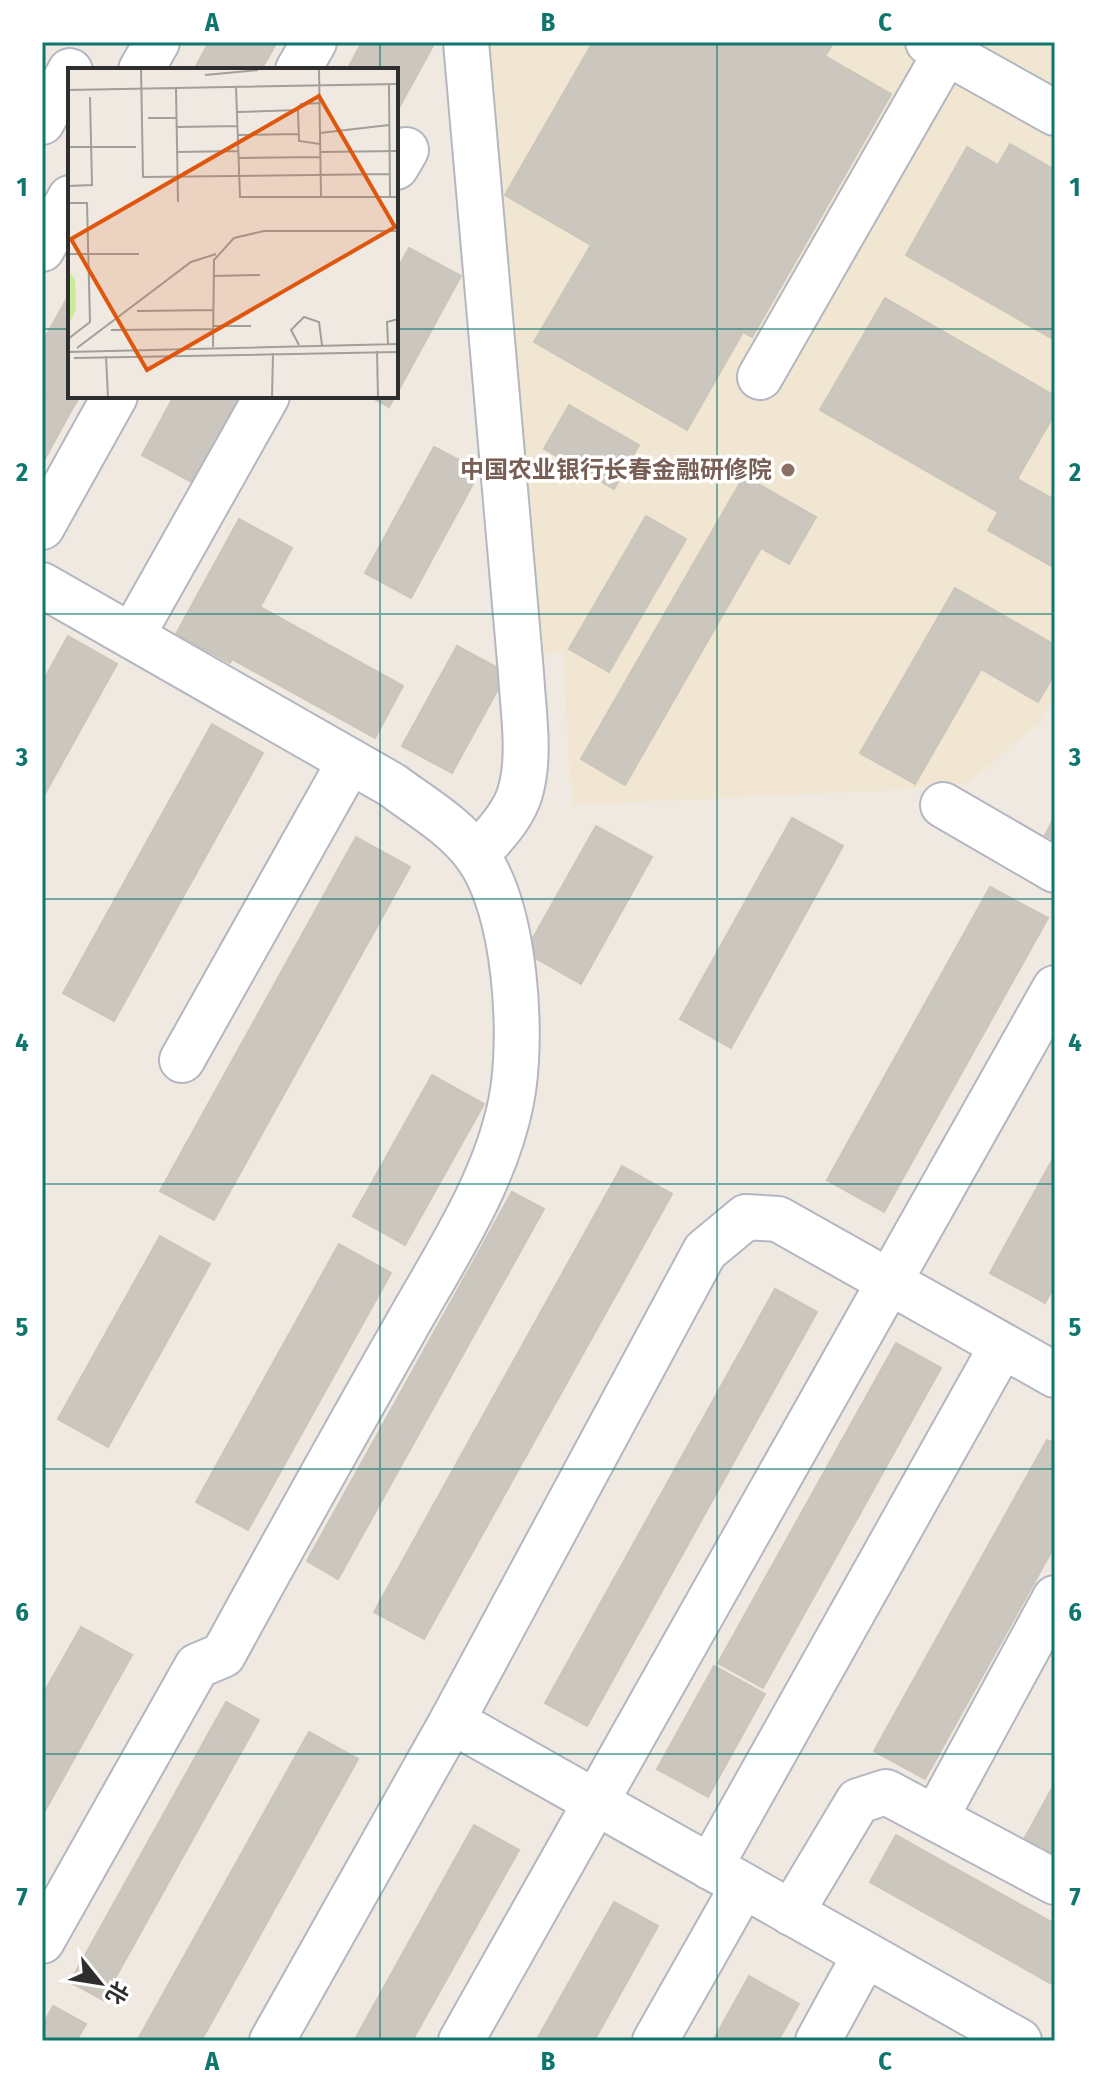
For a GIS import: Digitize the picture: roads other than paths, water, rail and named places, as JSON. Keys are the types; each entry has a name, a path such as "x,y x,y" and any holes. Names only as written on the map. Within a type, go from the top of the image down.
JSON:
{"street":[{"path":"71,68 86,42"},
{"path":"142,68 157,42"},
{"path":"299,68 314,42"},
{"path":"466,42 521,673 525,766 520,796 504,824 477,855"},
{"path":"760,377 942,45 1055,113"},
{"path":"42,122 68,74"},
{"path":"42,249 68,202"},
{"path":"42,527 114,398"},
{"path":"132,636 266,398"},
{"path":"42,585 392,785 446,825 477,855 500,904 513,967 516,1030 512,1102 491,1166 453,1243 223,1655 197,1666 42,1941"},
{"path":"182,1060 350,761"},
{"path":"943,805 1055,870"},
{"path":"461,2041 1055,988"},
{"path":"272,2041 452,1721 705,1251 746,1217 778,1219 1002,1346 1052,1367"},
{"path":"655,2041 726,1876 1002,1346"},
{"path":"936,1817 1055,1598"},
{"path":"452,1721 1019,2041"},
{"path":"791,1913 858,1801 886,1792 1055,1882"},
{"path":"818,2041 865,1955"}],"place":[{"name":"中国农业银行长春金融研修院","path":"788,470"}]}
